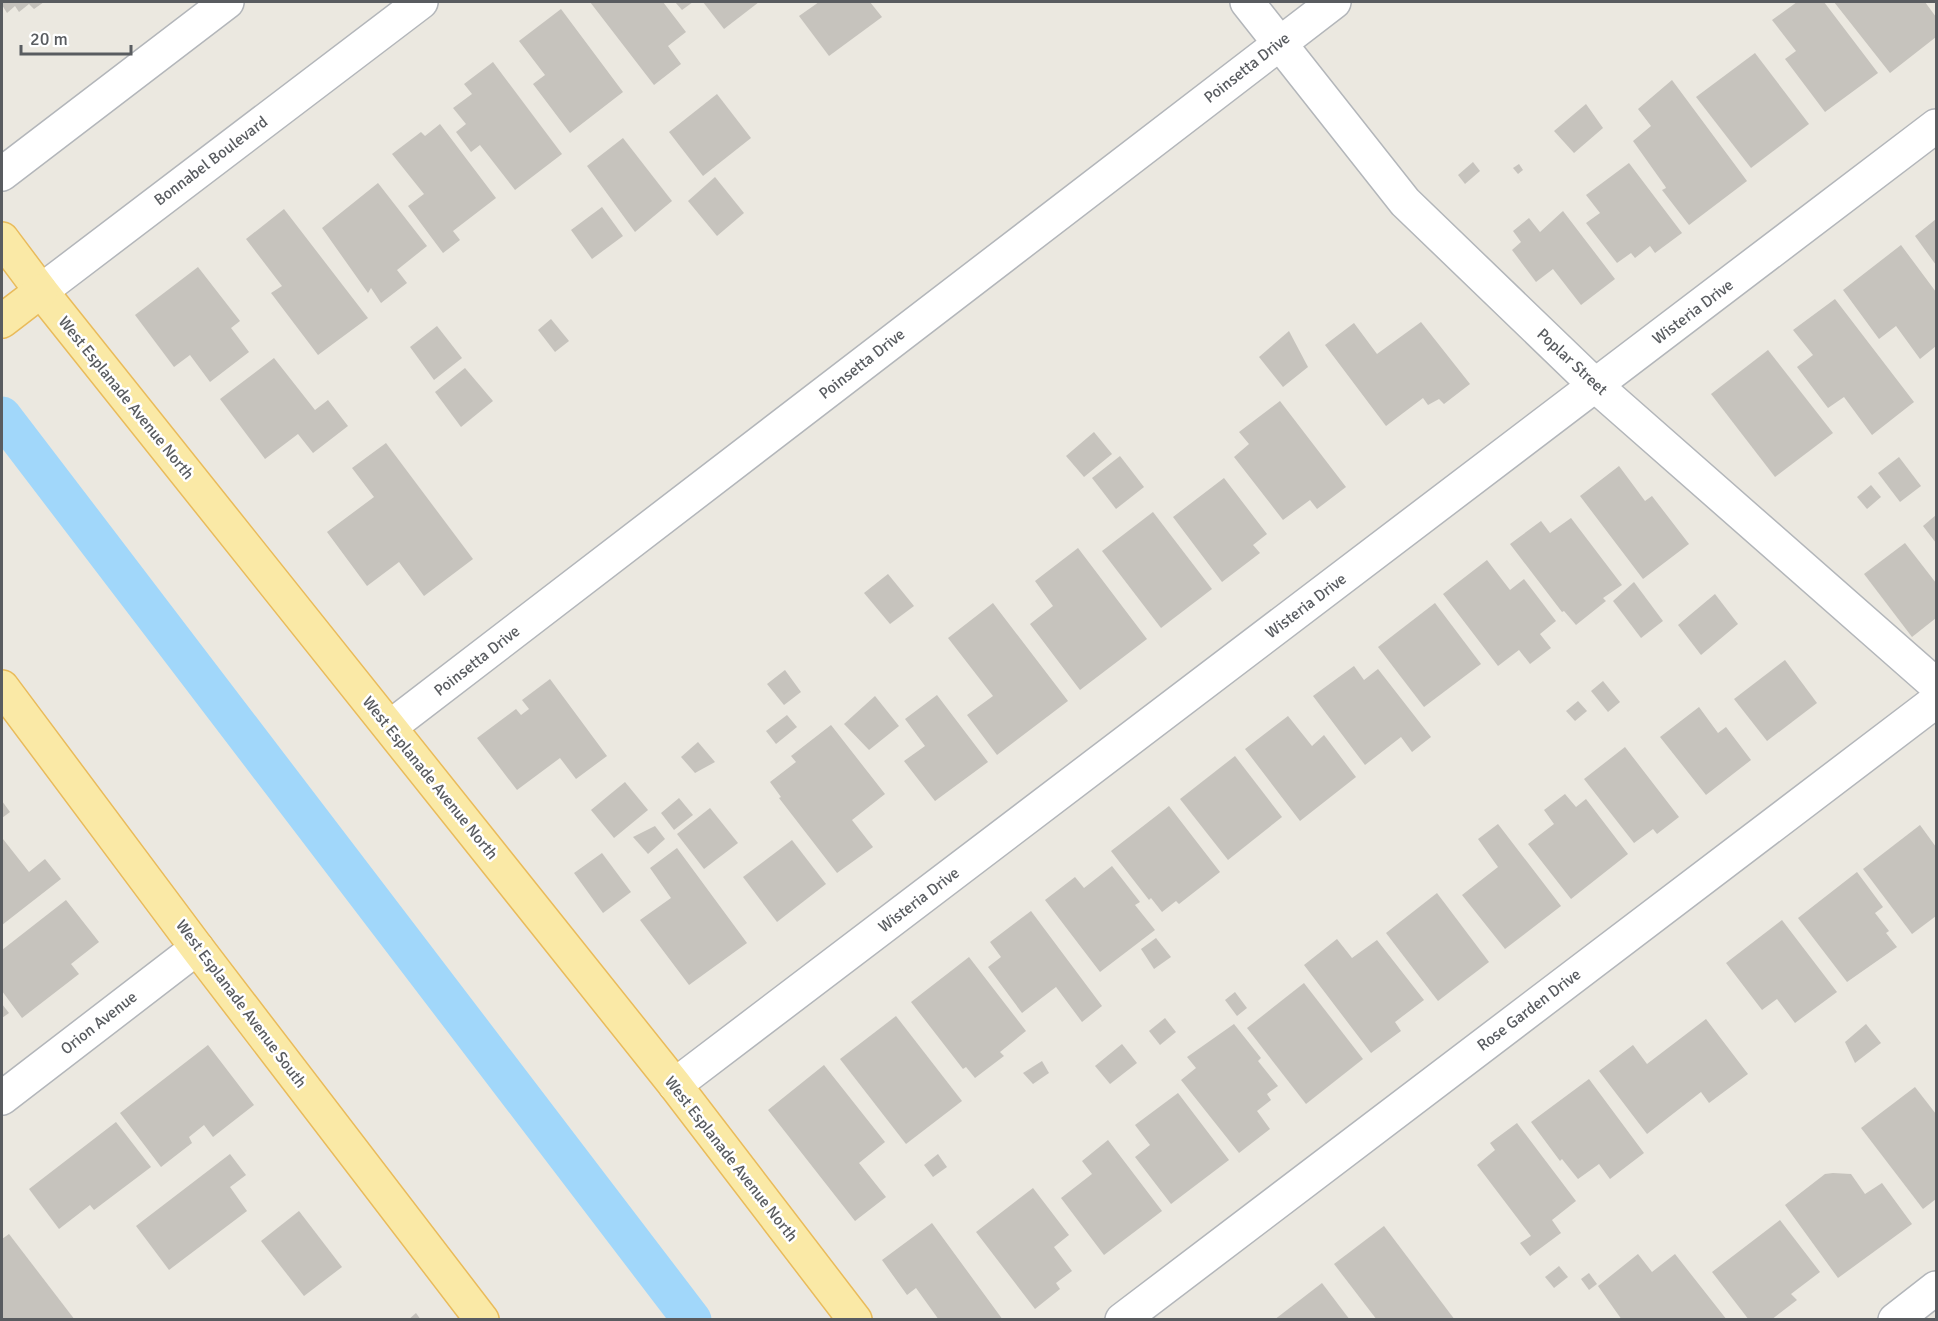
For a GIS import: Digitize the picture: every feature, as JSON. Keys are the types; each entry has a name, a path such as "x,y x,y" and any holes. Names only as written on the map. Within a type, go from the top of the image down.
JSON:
{"main road":[{"name":"West Esplanade Avenue North","path":"2,239 40,291 675,1085 855,1320"},
{"name":"Bonnabel Boulevard","path":"2,321 40,291"},
{"name":"West Esplanade Avenue South","path":"2,687 197,948 482,1320"}],"street":[{"path":"2,174 227,2"},
{"name":"Bonnabel Boulevard","path":"40,291 421,2"},
{"name":"Poplar Street","path":"1246,2 1405,202 1596,386 1936,685"},
{"name":"Poinsetta Drive","path":"390,727 1334,2"},
{"name":"Wisteria Drive","path":"675,1085 1936,126"},
{"name":"Rose Garden Drive","path":"1122,1320 1936,701"},
{"name":"Orion Avenue","path":"2,1098 197,948"},
{"path":"1895,1320 1936,1288"}],"building":[{"path":"2,2 44,2 34,9 29,4 19,12 15,6 7,13"},
{"path":"590,2 663,2 686,32 668,46 681,64 654,85"},
{"path":"675,2 693,2 682,10"},
{"path":"703,2 759,2 724,29"},
{"path":"819,2 870,2 882,17 829,56 799,16"},
{"path":"1797,2 1824,2 1878,73 1825,112 1785,59 1796,51 1772,20"},
{"path":"1834,2 1925,2 1936,17 1936,37 1890,73"},
{"path":"561,9 623,92 570,133 533,84 545,75 519,41"},
{"path":"1755,53 1809,124 1751,168 1696,97"},
{"path":"493,62 562,154 515,190 480,145 471,152 456,132 466,124 453,108 472,94 464,84"},
{"path":"1672,80 1747,181 1689,225 1662,190 1666,188 1665,186 1633,141 1651,126 1638,109"},
{"path":"717,94 751,138 703,176 669,132"},
{"path":"1586,104 1603,128 1574,153 1554,131"},
{"path":"440,124 496,198 453,231 460,240 443,253 408,206 424,194 392,154 421,132 425,136"},
{"path":"623,138 672,201 635,232 587,166"},
{"path":"1473,162 1480,171 1465,184 1458,175"},
{"path":"1629,163 1682,233 1655,253 1650,246 1635,258 1631,253 1617,263 1586,223 1600,213 1586,195"},
{"path":"1519,164 1523,170 1518,174 1513,168"},
{"path":"715,177 744,213 717,236 688,201"},
{"path":"378,183 427,246 397,270 407,283 381,303 371,288 368,293 322,228"},
{"path":"602,207 623,236 592,259 571,230"},
{"path":"284,209 368,318 318,355 271,293 282,286 246,239"},
{"path":"1563,211 1615,279 1581,305 1553,269 1536,282 1512,250 1521,242 1513,231 1529,218 1540,232"},
{"path":"1936,219 1936,265 1915,236"},
{"path":"1901,245 1936,292 1936,346 1920,359 1896,326 1879,339 1843,290"},
{"path":"198,267 240,321 231,328 249,352 210,382 190,355 174,367 135,315"},
{"path":"1835,299 1914,402 1872,435 1844,397 1828,408 1797,367 1813,355 1793,330"},
{"path":"551,319 569,341 555,352 538,330"},
{"path":"1421,322 1470,384 1444,404 1439,399 1428,405 1423,398 1386,426 1325,345 1354,323 1377,354"},
{"path":"437,326 462,358 434,380 410,347"},
{"path":"1289,331 1308,367 1283,387 1259,357"},
{"path":"1768,350 1833,433 1775,477 1711,394"},
{"path":"274,358 315,410 328,400 348,426 313,453 298,434 265,459 220,399"},
{"path":"465,368 493,401 461,427 435,392"},
{"path":"1280,401 1346,487 1317,509 1310,500 1283,520 1234,457 1249,444 1239,432"},
{"path":"1094,432 1112,454 1084,477 1066,456"},
{"path":"386,443 473,559 424,596 399,562 367,586 327,532 374,497 352,468"},
{"path":"1120,456 1144,487 1116,509 1092,478"},
{"path":"1899,457 1921,486 1900,502 1878,473"},
{"path":"1619,466 1645,501 1652,496 1689,544 1643,579 1580,496"},
{"path":"1224,478 1267,534 1253,545 1260,553 1222,582 1173,517"},
{"path":"1871,485 1881,497 1867,509 1857,497"},
{"path":"1153,512 1212,589 1161,628 1102,551"},
{"path":"1936,515 1936,543 1923,526"},
{"path":"1571,518 1622,585 1603,598 1606,601 1576,625 1564,611 1562,612 1510,544 1541,521 1550,533"},
{"path":"1905,543 1936,583 1936,618 1912,637 1864,574"},
{"path":"1078,548 1147,639 1080,690 1030,624 1053,606 1035,581"},
{"path":"1487,560 1510,590 1524,579 1556,621 1540,634 1551,648 1530,664 1519,650 1498,666 1443,594"},
{"path":"888,574 914,606 890,624 864,593"},
{"path":"1634,582 1663,621 1641,638 1613,601"},
{"path":"1715,594 1738,624 1701,655 1678,625"},
{"path":"993,603 1068,701 997,755 967,715 993,696 948,638"},
{"path":"1435,603 1481,664 1424,707 1378,647"},
{"path":"1785,660 1817,703 1767,741 1734,699"},
{"path":"1354,666 1364,680 1378,669 1431,737 1412,752 1401,737 1365,765 1313,696"},
{"path":"785,670 801,692 784,705 767,684"},
{"path":"550,679 607,756 576,779 560,758 517,790 477,738 516,709 521,715 529,709 522,700"},
{"path":"1603,681 1620,702 1608,712 1591,691"},
{"path":"937,695 988,762 935,801 904,761 925,746 905,719"},
{"path":"875,696 899,726 869,750 844,724"},
{"path":"1578,701 1587,711 1575,721 1566,711"},
{"path":"1699,707 1718,733 1726,727 1751,760 1706,795 1660,737"},
{"path":"787,715 797,727 776,744 766,731"},
{"path":"1288,716 1312,746 1324,735 1356,777 1300,821 1245,749"},
{"path":"831,725 885,794 852,820 873,847 837,873 779,798 781,797 770,782 796,762 791,756"},
{"path":"698,742 715,762 695,773 681,757"},
{"path":"1625,747 1679,817 1657,834 1653,829 1634,843 1584,779"},
{"path":"1235,756 1282,817 1228,860 1180,799"},
{"path":"625,782 648,810 614,838 591,810"},
{"path":"1565,794 1576,807 1586,799 1628,854 1571,899 1528,844 1554,824 1544,810"},
{"path":"679,798 693,815 674,830 661,813"},
{"path":"2,801 10,812 2,818"},
{"path":"1169,806 1220,872 1179,904 1176,901 1162,912 1151,898 1149,900 1111,851"},
{"path":"710,808 738,843 704,869 677,834"},
{"path":"1498,824 1561,906 1505,949 1462,895 1498,867 1478,839"},
{"path":"1920,825 1936,847 1936,916 1912,934 1863,869"},
{"path":"655,826 665,839 648,854 633,837"},
{"path":"2,840 29,872 45,859 61,879 2,925"},
{"path":"792,840 826,884 777,922 743,877"},
{"path":"677,848 747,943 689,985 640,920 671,898 650,868"},
{"path":"602,853 631,892 603,913 574,873"},
{"path":"1112,866 1140,902 1135,905 1155,930 1100,972 1045,900 1075,877 1084,888"},
{"path":"1857,872 1883,907 1875,913 1889,931 1886,933 1897,947 1847,982 1798,918"},
{"path":"1437,893 1489,962 1438,1001 1386,933"},
{"path":"66,900 99,942 71,964 79,974 22,1018 2,991 2,950"},
{"path":"1031,911 1102,1006 1082,1022 1056,987 1022,1013 988,967 1001,957 990,942"},
{"path":"1782,920 1837,992 1795,1023 1777,999 1762,1010 1726,963"},
{"path":"1156,938 1171,957 1154,969 1141,949"},
{"path":"1337,939 1352,958 1377,940 1424,1000 1395,1022 1401,1031 1371,1053 1304,965"},
{"path":"969,957 1026,1031 1000,1052 1004,1056 975,1078 966,1067 963,1069 911,1002"},
{"path":"1304,983 1363,1059 1306,1104 1247,1028"},
{"path":"1235,992 1247,1008 1237,1016 1225,1000"},
{"path":"2,1004 9,1013 2,1018"},
{"path":"896,1016 962,1101 906,1144 840,1059"},
{"path":"1165,1018 1176,1032 1160,1045 1149,1031"},
{"path":"1706,1019 1748,1074 1709,1103 1701,1092 1647,1134 1599,1071 1633,1045 1647,1064"},
{"path":"1234,1024 1261,1058 1258,1061 1278,1086 1267,1094 1271,1100 1257,1111 1270,1129 1239,1153 1181,1080 1196,1068 1187,1057"},
{"path":"1866,1024 1881,1043 1855,1063 1845,1042"},
{"path":"1122,1044 1137,1063 1110,1084 1095,1066"},
{"path":"208,1045 254,1105 213,1137 204,1125 189,1137 192,1143 161,1167 120,1113"},
{"path":"1042,1061 1049,1073 1033,1084 1023,1073"},
{"path":"824,1065 885,1142 859,1163 886,1197 855,1221 768,1110"},
{"path":"1589,1079 1644,1153 1610,1179 1599,1164 1578,1179 1562,1159 1560,1161 1531,1122"},
{"path":"1915,1087 1936,1114 1936,1199 1923,1209 1861,1128"},
{"path":"1178,1093 1229,1160 1171,1204 1135,1157 1150,1145 1135,1125"},
{"path":"116,1122 151,1167 94,1210 90,1205 59,1229 29,1189"},
{"path":"1517,1123 1576,1201 1552,1220 1561,1233 1530,1256 1520,1243 1531,1236 1477,1165 1495,1150 1490,1143"},
{"path":"1108,1140 1162,1211 1104,1255 1061,1198 1092,1174 1082,1161"},
{"path":"230,1154 246,1175 230,1187 247,1211 169,1270 136,1226"},
{"path":"938,1154 947,1167 933,1177 924,1165"},
{"path":"1825,1174 1851,1174 1865,1194 1882,1183 1912,1224 1838,1278 1785,1205"},
{"path":"1033,1188 1069,1235 1054,1247 1072,1271 1056,1283 1060,1289 1035,1309 976,1232"},
{"path":"299,1211 342,1267 304,1296 261,1241"},
{"path":"1780,1220 1820,1272 1791,1294 1797,1300 1771,1320 1749,1320 1712,1272"},
{"path":"932,1223 1003,1320 939,1320 916,1288 907,1295 882,1260"},
{"path":"1384,1226 1455,1320 1377,1320 1334,1264"},
{"path":"9,1234 75,1320 2,1320 2,1239"},
{"path":"1638,1254 1652,1272 1675,1254 1727,1320 1622,1320 1598,1286"},
{"path":"1559,1266 1568,1277 1554,1288 1545,1277"},
{"path":"1589,1273 1597,1284 1589,1290 1581,1279"},
{"path":"1322,1283 1350,1320 1274,1320"},
{"path":"416,1313 421,1320 408,1320"}],"waterway":[{"path":"2,416 692,1320"}]}
